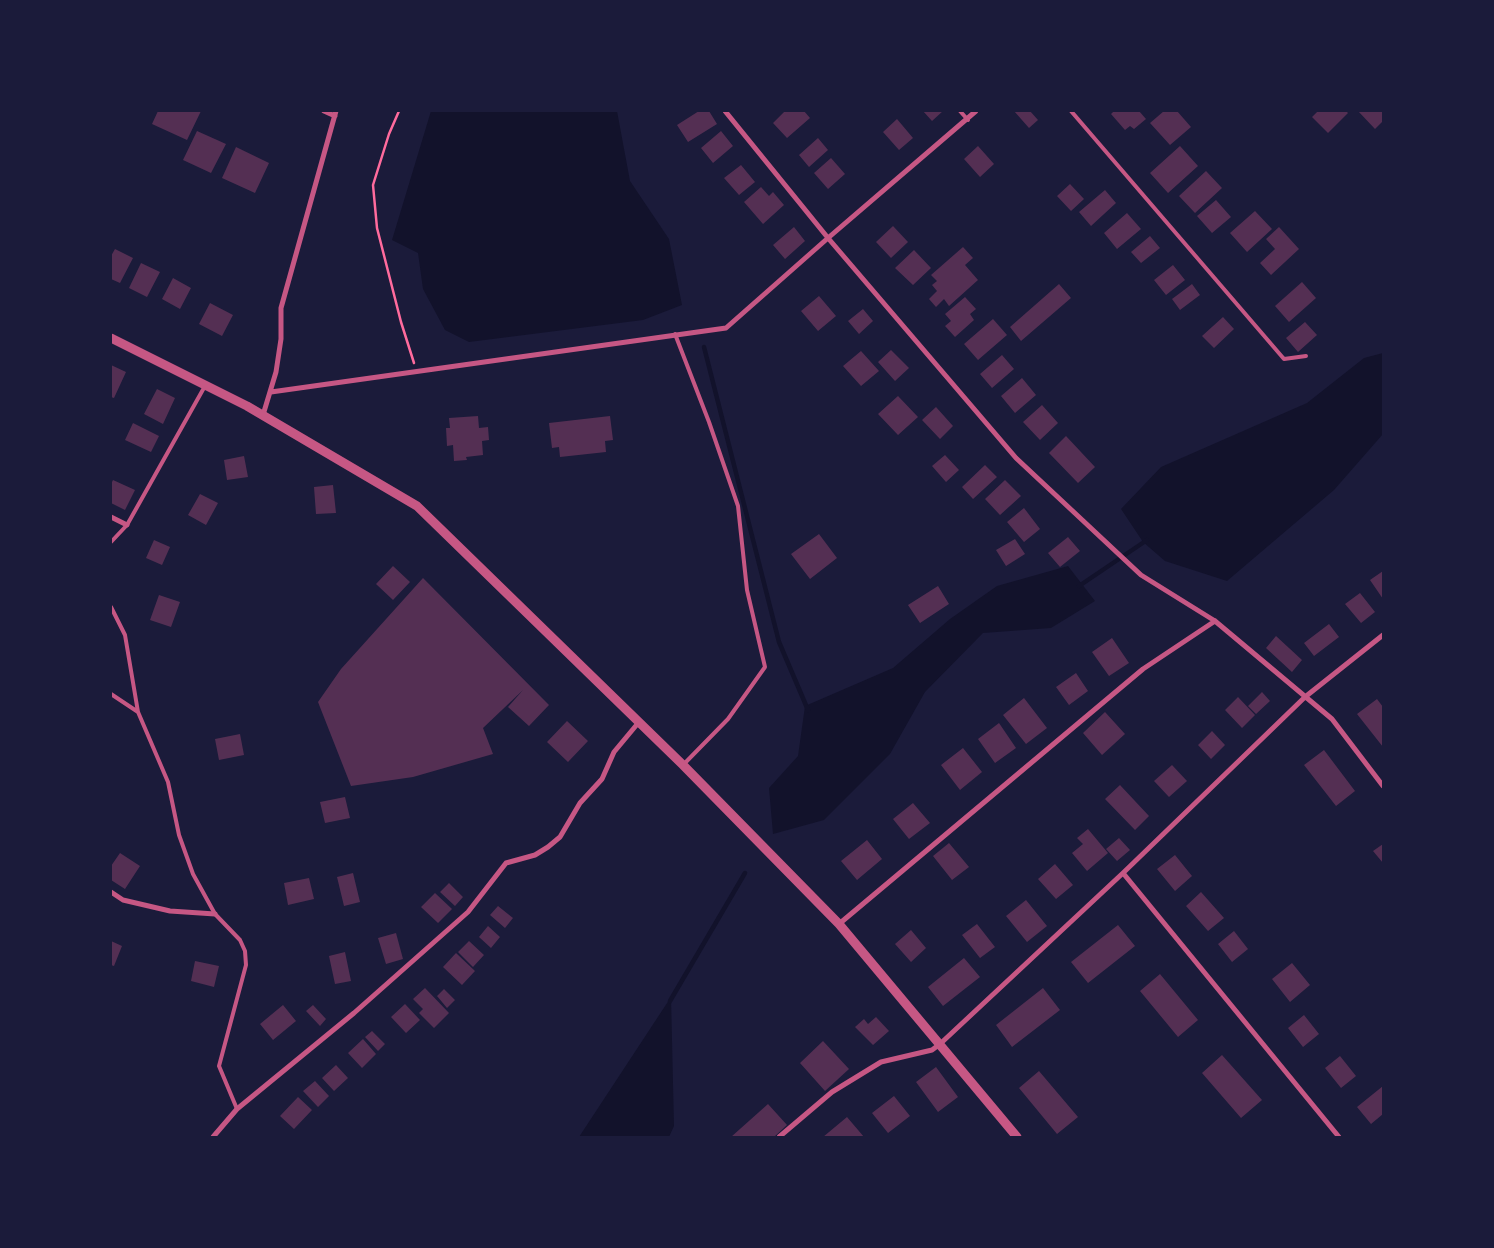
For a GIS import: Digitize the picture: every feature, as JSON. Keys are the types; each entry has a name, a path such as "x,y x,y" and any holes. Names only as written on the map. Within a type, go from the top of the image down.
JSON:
{"street":[{"path":"263,415 271,392 281,339 281,308 335,113 324,111"},
{"path":"725,111 828,238 1016,458 1141,575 1215,621 1332,719 1383,786"},
{"path":"271,392 726,328 828,238 968,120 976,111"},
{"path":"111,338 263,415 417,506 683,765 839,924 1017,1137"},
{"path":"111,517 127,525"},
{"path":"839,924 1143,669 1215,621"},
{"path":"779,1137 832,1092 881,1062 932,1050 940,1044 1123,873 1305,697 1383,635"},
{"path":"212,1137 237,1109 354,1013 468,912 506,864 534,855 548,847 560,836 580,803 602,779 614,752 638,722"},
{"path":"1123,873 1339,1137"},
{"path":"111,892 123,900 170,910 215,914"}],"lane":[{"path":"960,111 968,120"},
{"path":"1071,111 1284,359 1306,356"},
{"path":"676,334 738,506 747,590 765,667 728,719 683,765"},
{"path":"111,542 127,525 206,386"},
{"path":"111,606 125,635 138,712 168,782 179,835 193,874 215,914 240,940 245,951 246,965 219,1066 237,1109"},
{"path":"111,694 138,712"}],"path":[{"path":"399,111 389,134 373,185 377,228 416,372"}],"shaded area":[{"path":"431,111 617,111 630,181 669,239 682,305 643,320 469,342 445,330 423,289 418,253 392,240"},
{"path":"1383,353 1383,434 1334,490 1227,581 1165,561 1143,542 1121,509 1161,467 1307,403 1364,358"},
{"path":"1068,566 1095,601 1051,628 983,633 925,692 890,754 824,820 773,834 769,788 798,756 805,706 893,668 950,619 997,586"},
{"path":"671,997 674,1126 669,1137 579,1137"}],"building":[{"path":"158,111 201,111 187,140 152,124"},
{"path":"699,111 709,111 717,124 688,142 677,125"},
{"path":"785,111 804,111 810,118 787,138 773,123"},
{"path":"923,111 943,111 932,121"},
{"path":"1014,111 1030,111 1038,120 1029,128"},
{"path":"1114,111 1139,111 1146,119 1134,129 1130,126 1125,130 1111,114"},
{"path":"1164,111 1177,111 1191,127 1170,145 1150,123"},
{"path":"1318,111 1346,111 1348,113 1328,133 1312,117"},
{"path":"1358,111 1383,111 1383,121 1375,129"},
{"path":"897,119 913,138 899,150 883,132"},
{"path":"197,131 226,144 211,173 183,160"},
{"path":"721,131 733,146 713,163 701,148"},
{"path":"818,138 828,150 809,167 799,155"},
{"path":"978,146 994,164 980,177 964,159"},
{"path":"1180,146 1198,166 1168,193 1150,173"},
{"path":"236,147 269,163 255,193 222,178"},
{"path":"831,158 845,174 828,189 814,173"},
{"path":"741,165 755,182 739,195 724,178"},
{"path":"1206,171 1222,188 1195,213 1179,196"},
{"path":"1070,184 1084,199 1071,211 1057,196"},
{"path":"761,187 769,196 773,192 784,205 763,224 744,202"},
{"path":"1105,190 1116,203 1091,226 1079,212"},
{"path":"1216,200 1231,217 1212,233 1197,216"},
{"path":"1255,211 1272,229 1247,252 1230,233"},
{"path":"1127,213 1141,229 1117,249 1104,233"},
{"path":"893,226 908,242 891,258 876,242"},
{"path":"794,227 805,241 785,259 773,245"},
{"path":"1279,227 1299,249 1271,275 1260,263 1275,249 1266,239"},
{"path":"1150,236 1160,248 1141,263 1131,252"},
{"path":"963,247 973,258 965,265 978,280 949,306 944,299 936,307 929,299 937,291 932,285 937,281 931,275"},
{"path":"115,249 133,258 120,283 111,279 111,256"},
{"path":"914,250 931,268 913,285 895,268"},
{"path":"141,263 160,272 147,297 129,288"},
{"path":"1173,265 1185,280 1166,295 1154,280"},
{"path":"173,278 191,288 180,309 162,299"},
{"path":"1302,282 1316,298 1289,322 1275,306"},
{"path":"1059,284 1071,298 1021,341 1010,327"},
{"path":"1192,284 1200,295 1180,310 1172,299"},
{"path":"819,296 836,316 818,331 801,311"},
{"path":"965,297 976,309 970,314 974,320 955,337 945,326 951,321 945,314"},
{"path":"210,303 233,315 222,336 199,324"},
{"path":"863,309 873,321 859,334 848,321"},
{"path":"1223,317 1234,329 1214,348 1202,336"},
{"path":"993,319 1007,335 978,360 964,344"},
{"path":"1305,322 1317,335 1298,352 1286,338"},
{"path":"891,350 909,368 895,381 878,362"},
{"path":"861,351 879,371 861,386 843,366"},
{"path":"1002,355 1014,369 992,388 980,374"},
{"path":"111,365 126,372 114,398 111,397"},
{"path":"1022,378 1036,395 1015,413 1001,396"},
{"path":"157,389 175,398 163,424 144,414"},
{"path":"898,396 918,417 898,435 878,414"},
{"path":"1042,405 1058,423 1040,440 1023,422"},
{"path":"936,407 953,426 940,439 922,420"},
{"path":"478,416 479,428 488,427 489,440 482,441 483,455 466,457 467,460 454,461 453,445 447,446 446,428 450,428 449,418"},
{"path":"610,416 613,440 605,441 606,452 560,457 559,447 552,448 549,423"},
{"path":"133,423 159,436 151,452 125,440"},
{"path":"1066,436 1095,467 1078,483 1049,453"},
{"path":"945,455 959,470 946,482 932,466"},
{"path":"244,456 248,477 227,480 224,460"},
{"path":"985,465 997,477 973,499 962,487"},
{"path":"113,480 135,490 125,510 111,503 111,484"},
{"path":"1005,480 1021,496 1000,515 985,499"},
{"path":"333,485 336,513 316,514 314,487"},
{"path":"200,494 218,503 206,525 188,515"},
{"path":"1024,508 1040,529 1024,542 1007,522"},
{"path":"819,534 837,558 810,579 791,554"},
{"path":"1068,537 1080,551 1060,567 1048,553"},
{"path":"1015,539 1025,554 1006,566 996,550"},
{"path":"154,540 170,547 162,565 146,558"},
{"path":"393,566 410,582 393,600 376,584"},
{"path":"1383,571 1383,599 1370,580"},
{"path":"423,578 549,705 529,726 508,707 523,690 483,728 493,754 413,777 351,786 318,702 341,669"},
{"path":"938,586 949,604 920,623 908,605"},
{"path":"1360,593 1375,612 1361,623 1345,604"},
{"path":"159,595 180,602 171,627 150,620"},
{"path":"1329,624 1339,637 1314,656 1304,643"},
{"path":"1276,636 1302,660 1292,672 1266,648"},
{"path":"1112,638 1129,663 1109,676 1092,652"},
{"path":"1076,673 1088,691 1069,705 1056,687"},
{"path":"1262,692 1270,701 1256,714 1248,706"},
{"path":"1238,697 1255,715 1242,728 1225,710"},
{"path":"1024,698 1047,728 1026,744 1003,715"},
{"path":"1377,699 1383,707 1383,747 1357,714"},
{"path":"1105,712 1125,734 1102,755 1083,733"},
{"path":"567,721 588,741 568,762 547,742"},
{"path":"999,723 1016,748 995,763 978,739"},
{"path":"1212,731 1225,745 1211,759 1198,745"},
{"path":"240,734 244,755 219,760 215,739"},
{"path":"963,748 982,772 960,790 941,765"},
{"path":"1324,750 1355,791 1336,806 1304,765"},
{"path":"1172,765 1187,781 1169,797 1154,781"},
{"path":"1120,785 1149,816 1135,830 1105,799"},
{"path":"345,797 350,818 325,823 320,802"},
{"path":"913,803 930,823 909,839 893,819"},
{"path":"1088,829 1108,853 1087,871 1072,853 1083,844 1077,838"},
{"path":"1119,838 1130,850 1117,861 1106,849"},
{"path":"867,840 882,859 857,880 841,861"},
{"path":"949,843 969,867 952,880 933,856"},
{"path":"1383,844 1383,863 1373,851"},
{"path":"120,853 140,866 125,889 111,880 111,866"},
{"path":"1175,855 1192,876 1175,891 1157,869"},
{"path":"1055,864 1073,885 1056,899 1038,879"},
{"path":"353,873 360,902 344,906 337,877"},
{"path":"309,878 314,899 288,905 284,883"},
{"path":"449,883 463,897 455,906 440,892"},
{"path":"1201,892 1224,918 1208,931 1186,906"},
{"path":"435,893 452,909 438,923 421,907"},
{"path":"1026,900 1047,926 1027,942 1006,916"},
{"path":"498,906 513,918 505,928 490,915"},
{"path":"977,924 995,947 980,958 962,935"},
{"path":"1118,925 1135,946 1088,983 1071,962"},
{"path":"488,926 500,937 491,948 479,937"},
{"path":"911,930 926,948 911,962 895,944"},
{"path":"1234,931 1248,949 1232,962 1218,944"},
{"path":"396,933 403,959 386,964 378,938"},
{"path":"111,941 122,946 114,966 111,965"},
{"path":"469,941 484,955 473,967 458,952"},
{"path":"345,952 351,981 335,984 329,956"},
{"path":"456,953 475,971 462,985 443,967"},
{"path":"964,958 980,977 943,1006 928,987"},
{"path":"195,961 219,966 214,987 191,981"},
{"path":"1292,963 1310,985 1290,1002 1272,979"},
{"path":"1160,974 1198,1020 1178,1037 1140,991"},
{"path":"425,988 449,1013 434,1028 419,1013 423,1009 413,999"},
{"path":"1043,988 1060,1010 1012,1047 996,1025"},
{"path":"444,989 455,1000 447,1008 437,996"},
{"path":"405,1004 420,1020 406,1033 391,1017"},
{"path":"283,1005 296,1021 273,1040 260,1024"},
{"path":"313,1005 326,1019 320,1026 306,1011"},
{"path":"1304,1015 1319,1034 1303,1047 1288,1028"},
{"path":"876,1017 889,1031 873,1045 855,1027 864,1019 868,1024"},
{"path":"372,1031 385,1044 378,1051 365,1037"},
{"path":"363,1039 376,1054 362,1068 348,1053"},
{"path":"823,1041 849,1069 825,1091 800,1063"},
{"path":"1222,1055 1262,1100 1241,1118 1202,1073"},
{"path":"1340,1056 1356,1076 1341,1088 1325,1068"},
{"path":"336,1065 348,1078 334,1091 322,1078"},
{"path":"936,1067 958,1097 938,1112 916,1082"},
{"path":"1039,1071 1078,1117 1057,1134 1019,1088"},
{"path":"315,1081 329,1096 318,1107 303,1091"},
{"path":"1383,1086 1383,1114 1371,1124 1357,1107"},
{"path":"894,1096 910,1116 888,1133 872,1113"},
{"path":"298,1097 312,1110 294,1129 280,1116"},
{"path":"768,1104 787,1125 774,1137 731,1137"},
{"path":"847,1117 864,1137 823,1137"}],"waterway":[{"path":"704,347 779,642 808,710"},
{"path":"1079,586 1147,540"},
{"path":"670,1001 745,873"}]}
